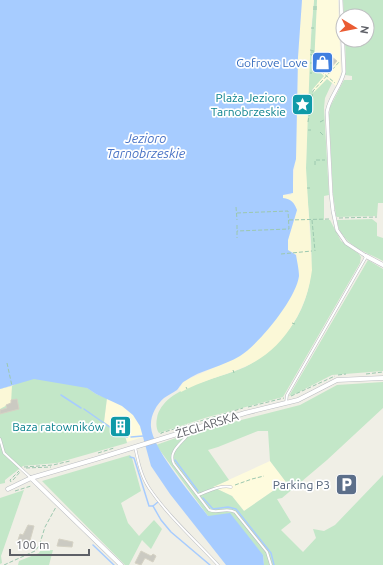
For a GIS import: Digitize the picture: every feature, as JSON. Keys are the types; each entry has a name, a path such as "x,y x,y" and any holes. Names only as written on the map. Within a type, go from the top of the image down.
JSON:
{"street":[{"path":"341,0 344,72 327,112 331,194 334,218 337,230 343,239 366,256 383,265"},
{"name":"ŻEGLARSKA","path":"8,489 31,478 245,413 286,403 307,396 337,380 383,378"},
{"path":"31,478 121,565"}],"lane":[{"path":"286,403 286,398 366,256"},
{"path":"186,431 186,437 174,452 171,459 211,511 230,509 235,512 267,552 271,565"},
{"path":"0,439 4,453 31,478"},
{"path":"135,447 139,466 149,488 169,513 218,565"},
{"path":"198,495 217,487 231,487"}],"path":[{"path":"310,50 314,51 311,52 311,54"},
{"path":"307,54 314,55"},
{"path":"308,122 312,92 344,56"},
{"path":"316,67 339,86"},
{"path":"316,165 316,160 329,160"},
{"path":"236,207 237,220"},
{"path":"237,213 288,211 289,229 237,231"},
{"path":"288,220 377,217"},
{"path":"312,219 315,251"},
{"path":"237,225 237,238"},
{"path":"281,254 312,251"},
{"path":"7,363 12,386"},
{"path":"361,374 383,372"},
{"path":"162,438 161,433 236,410 286,398 330,377 347,374"},
{"path":"95,454 117,447"},
{"path":"23,467 32,465 57,465 74,460"},
{"path":"7,482 20,471 14,480 14,484"},
{"path":"231,487 245,481 264,476"},
{"path":"10,480 12,484"},
{"path":"14,489 15,491 31,486"},
{"path":"4,565 36,551 45,527 57,504"}],"shaded area":[{"path":"317,0 338,0 338,8 335,8 335,48 340,48 341,73 336,86 327,79 314,94 313,80"},
{"path":"107,398 122,406 133,415 140,426 143,437 127,442 125,435 104,422"},
{"path":"270,461 286,482 244,511 232,496 213,487"}],"green space":[{"path":"314,0 317,0 314,66 324,76 312,90 313,93 327,79 332,83 325,98 324,108 329,195 324,196 324,220 330,220 341,241 359,254 361,257 360,263 283,397 208,417 159,433 156,426 157,418 162,407 170,398 195,384 236,371 260,358 272,348 292,325 302,307 308,288 311,268 306,166 308,83"},
{"path":"343,0 383,0 383,203 378,203 377,216 336,216 333,194 329,115 330,107 344,80 352,80 352,76 345,75 345,48 375,48 375,8 344,8"},
{"path":"372,219 377,223 377,236 383,238 383,261 361,250 346,240 338,226 337,220"},
{"path":"368,260 383,269 383,371 332,375 289,396"},
{"path":"52,364 96,394 107,398 104,422 125,436 127,443 57,463 23,466 5,480 5,483 0,484 0,389 12,386"},
{"path":"383,382 383,408 327,460 282,498 277,499 291,522 281,530 303,552 316,538 313,529 324,531 335,525 383,475 383,565 264,565 263,555 208,516 156,445 190,433 300,405 337,385","holes":["258,431 268,431 270,461 286,482 244,511 232,496 213,487 229,480 208,450"]},
{"path":"130,455 141,491 121,503 128,523 139,536 154,520 162,529 151,549 142,540 129,565 125,565 42,481"},
{"path":"24,490 1,556 2,563 0,564 0,498"},
{"path":"53,550 49,565 18,565 19,561 39,553 40,551"}],"sand":[{"path":"302,0 314,0 311,29 306,168 312,270 305,300 291,328 270,351 258,360 181,392 179,389 184,381 234,359 252,346 287,303 293,293 299,276 296,254 288,250 288,240 297,210 292,201 282,199 283,195 291,195 296,159 298,57"},
{"path":"12,386 11,403 0,409 0,389"}],"water":[{"name":"Jezioro Tarnobrzeskie","path":"0,0 302,0 298,57 296,159 293,170 293,193 283,195 283,198 290,200 297,210 288,240 288,250 296,255 299,276 296,286 291,297 276,320 257,342 240,356 227,363 191,377 184,382 177,390 164,398 158,404 154,411 151,423 153,437 166,460 208,516 230,513 263,555 264,565 226,565 170,494 151,466 140,426 133,415 122,406 96,394 87,388 34,379 0,389"}],"building":[{"path":"325,57 329,61 332,57 337,61 329,70 325,67 322,70 317,66"},
{"path":"17,399 19,409 0,414 0,410 7,408 6,405 11,403 11,400"},
{"path":"28,525 34,526 29,544 18,540 20,534 23,535"},
{"path":"59,539 73,542 72,547 57,546"},
{"path":"141,551 151,556 153,554 156,556 153,562 145,558 141,565 135,563"}],"waterway":[{"path":"61,395 81,408"},
{"path":"84,409 121,435 127,437"},
{"path":"131,437 143,436"},
{"path":"130,457 134,458 149,506 153,506 158,502"},
{"path":"175,460 198,491"},
{"path":"203,498 213,509 228,507 236,509 271,553 274,565"},
{"path":"153,506 161,520 171,532 210,565"},
{"path":"93,545 114,565"}],"place":[{"name":"Gofrove Love","path":"323,63"},
{"name":"Plaża Jezioro Tarnobrzeskie","path":"302,105"},
{"name":"Baza ratowników","path":"120,427"},
{"name":"Parking P3","path":"346,485"}]}
